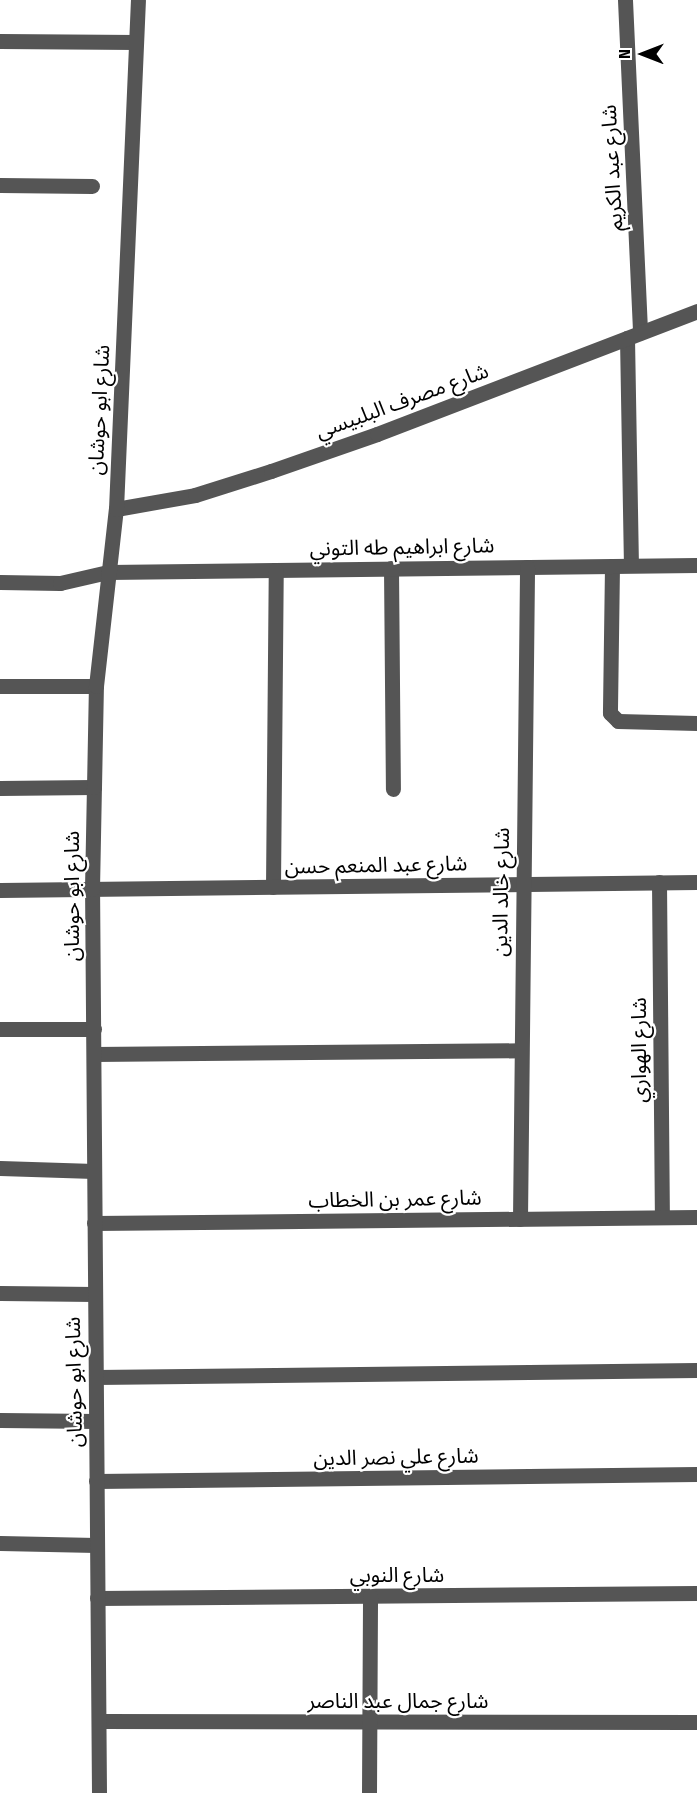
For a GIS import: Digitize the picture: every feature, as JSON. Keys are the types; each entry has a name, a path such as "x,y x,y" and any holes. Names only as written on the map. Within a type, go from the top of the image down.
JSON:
{"street":[{"name":"شارع ابو حوشان","path":"99,1793 92,889 96,686 116,509 138,0"},
{"name":"شارع عبد الكريم","path":"625,0 634,336 631,566"},
{"path":"0,41 136,42"},
{"path":"0,185 92,186"},
{"name":"شارع مصرف البلبيسي","path":"116,509 195,495 262,474 377,434 697,311"},
{"name":"شارع ابراهيم طه التوني","path":"0,582 60,583 108,572 697,565"},
{"path":"612,566 610,713 615,719 622,721 697,723"},
{"name":"شارع خالد الدين","path":"520,1219 527,567"},
{"path":"391,568 393,789"},
{"path":"273,887 276,570"},
{"path":"0,686 96,686"},
{"path":"0,788 94,787"},
{"name":"شارع الهواري","path":"659,882 662,1217"},
{"name":"شارع عبد المنعم حسن","path":"0,890 697,882"},
{"path":"0,1029 94,1029"},
{"path":"94,1054 521,1050"},
{"path":"0,1168 94,1171"},
{"name":"شارع عمر بن الخطاب","path":"94,1223 697,1217"},
{"path":"0,1293 95,1294"},
{"path":"96,1377 697,1370"},
{"path":"0,1420 96,1421"},
{"name":"شارع علي نصر الدين","path":"96,1481 697,1474"},
{"path":"0,1543 96,1545"},
{"name":"شارع النوبي","path":"97,1598 697,1593"},
{"path":"369,1793 370,1596"},
{"name":"شارع جمال عبد الناصر","path":"99,1721 697,1722"}]}
